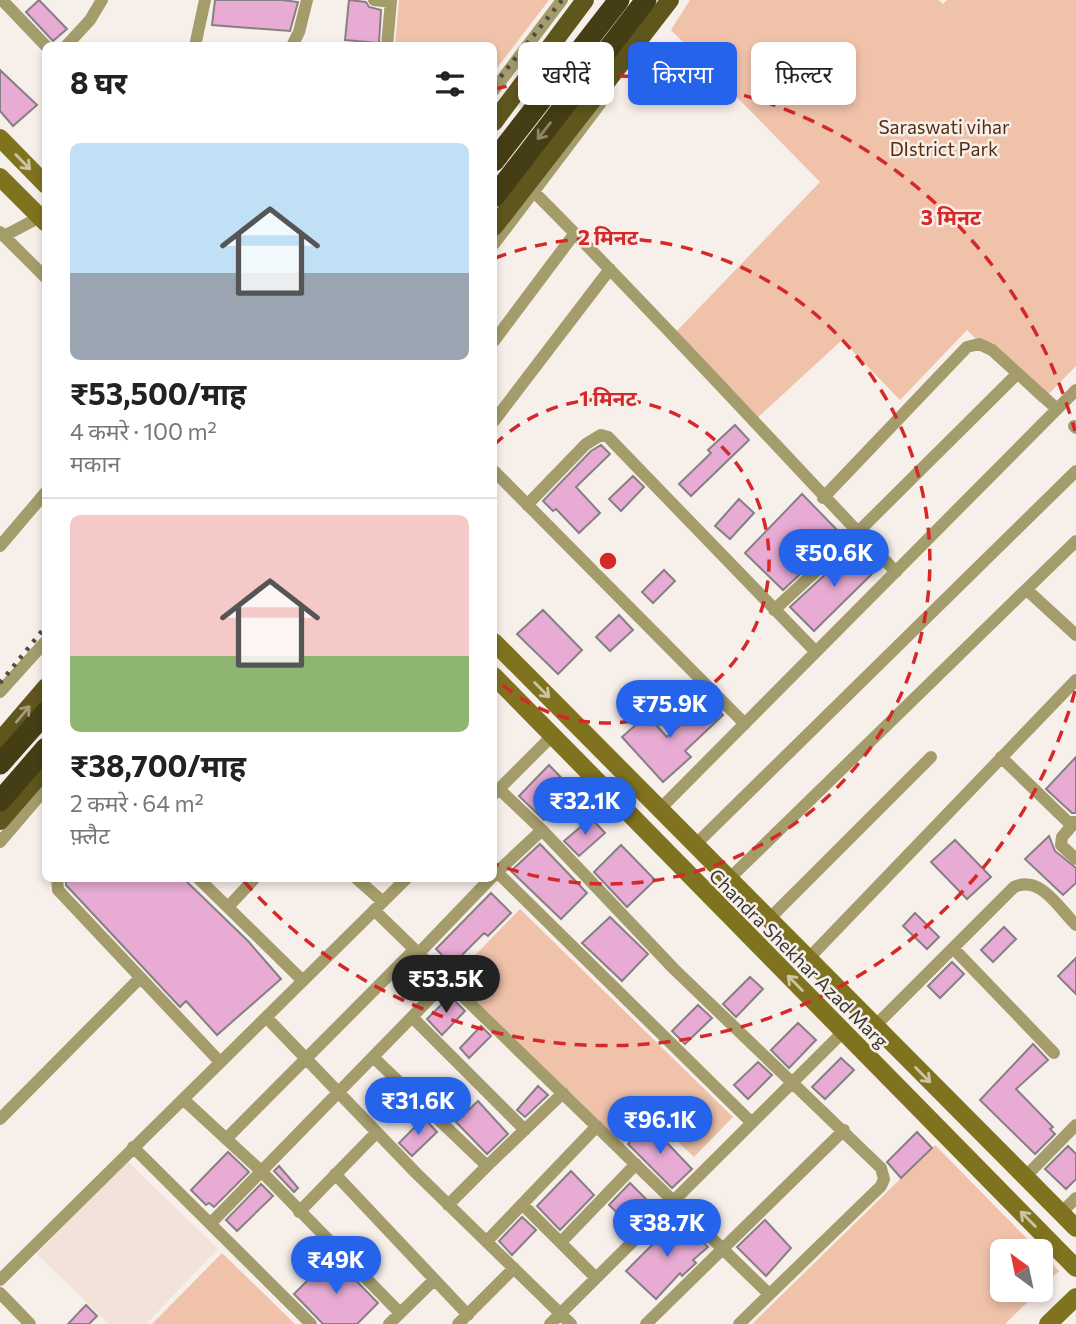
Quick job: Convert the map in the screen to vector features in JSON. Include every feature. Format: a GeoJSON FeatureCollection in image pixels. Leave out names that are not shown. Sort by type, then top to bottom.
{"type":"FeatureCollection","features":[{"type":"Feature","properties":{"kind":"highway"},"geometry":{"type":"LineString","coordinates":[[497,157],[619,0]]}},
{"type":"Feature","properties":{"kind":"highway"},"geometry":{"type":"LineString","coordinates":[[497,193],[646,0]]}},
{"type":"Feature","properties":{"kind":"highway"},"geometry":{"type":"LineString","coordinates":[[0,764],[42,717]]}},
{"type":"Feature","properties":{"kind":"highway"},"geometry":{"type":"LineString","coordinates":[[0,801],[42,753]]}},
{"type":"Feature","properties":{"kind":"main road"},"geometry":{"type":"LineString","coordinates":[[497,118],[585,0]]}},
{"type":"Feature","properties":{"kind":"main road"},"geometry":{"type":"LineString","coordinates":[[497,223],[670,0]]}},
{"type":"Feature","properties":{"kind":"main road"},"geometry":{"type":"LineString","coordinates":[[0,741],[42,692]]}},
{"type":"Feature","properties":{"kind":"main road"},"geometry":{"type":"LineString","coordinates":[[0,821],[42,773]]}},
{"type":"Feature","properties":{"kind":"street"},"geometry":{"type":"LineString","coordinates":[[2,0],[42,42]]}},
{"type":"Feature","properties":{"kind":"street"},"geometry":{"type":"LineString","coordinates":[[70,42],[90,20],[102,0]]}},
{"type":"Feature","properties":{"kind":"street"},"geometry":{"type":"LineString","coordinates":[[196,42],[205,0]]}},
{"type":"Feature","properties":{"kind":"street"},"geometry":{"type":"LineString","coordinates":[[294,42],[307,0]]}},
{"type":"Feature","properties":{"kind":"street"},"geometry":{"type":"LineString","coordinates":[[374,0],[391,1],[387,42]]}},
{"type":"Feature","properties":{"kind":"street"},"geometry":{"type":"LineString","coordinates":[[497,86],[562,0]]}},
{"type":"Feature","properties":{"kind":"street"},"geometry":{"type":"LineString","coordinates":[[497,240],[678,0]]}},
{"type":"Feature","properties":{"kind":"street"},"geometry":{"type":"LineString","coordinates":[[0,138],[42,181]]}},
{"type":"Feature","properties":{"kind":"street"},"geometry":{"type":"LineString","coordinates":[[0,177],[42,219]]}},
{"type":"Feature","properties":{"kind":"street"},"geometry":{"type":"LineString","coordinates":[[534,192],[895,572]]}},
{"type":"Feature","properties":{"kind":"street"},"geometry":{"type":"LineString","coordinates":[[42,220],[2,234],[42,274]]}},
{"type":"Feature","properties":{"kind":"street"},"geometry":{"type":"LineString","coordinates":[[497,337],[575,233]]}},
{"type":"Feature","properties":{"kind":"street"},"geometry":{"type":"LineString","coordinates":[[497,417],[610,269]]}},
{"type":"Feature","properties":{"kind":"street"},"geometry":{"type":"LineString","coordinates":[[823,498],[967,347],[979,344],[992,351],[1057,410]]}},
{"type":"Feature","properties":{"kind":"street"},"geometry":{"type":"LineString","coordinates":[[774,610],[858,532],[1017,374]]}},
{"type":"Feature","properties":{"kind":"street"},"geometry":{"type":"LineString","coordinates":[[660,809],[1076,390]]}},
{"type":"Feature","properties":{"kind":"street"},"geometry":{"type":"LineString","coordinates":[[527,505],[586,444],[601,435],[608,438],[816,652]]}},
{"type":"Feature","properties":{"kind":"street"},"geometry":{"type":"LineString","coordinates":[[695,845],[1076,471]]}},
{"type":"Feature","properties":{"kind":"street"},"geometry":{"type":"LineString","coordinates":[[497,474],[745,724]]}},
{"type":"Feature","properties":{"kind":"street"},"geometry":{"type":"LineString","coordinates":[[0,546],[42,497]]}},
{"type":"Feature","properties":{"kind":"street"},"geometry":{"type":"LineString","coordinates":[[729,879],[1076,541]]}},
{"type":"Feature","properties":{"kind":"street"},"geometry":{"type":"LineString","coordinates":[[1027,590],[1076,635]]}},
{"type":"Feature","properties":{"kind":"street"},"geometry":{"type":"LineString","coordinates":[[0,692],[42,645]]}},
{"type":"Feature","properties":{"kind":"street","name":"Chandra Shekhar Azad Marg"},"geometry":{"type":"LineString","coordinates":[[497,645],[1076,1228]]}},
{"type":"Feature","properties":{"kind":"street","name":"Chandra Shekhar Azad Marg"},"geometry":{"type":"LineString","coordinates":[[497,679],[1076,1268]]}},
{"type":"Feature","properties":{"kind":"street"},"geometry":{"type":"LineString","coordinates":[[808,959],[1076,680]]}},
{"type":"Feature","properties":{"kind":"street"},"geometry":{"type":"LineString","coordinates":[[497,790],[552,736]]}},
{"type":"Feature","properties":{"kind":"street"},"geometry":{"type":"LineString","coordinates":[[769,919],[931,757]]}},
{"type":"Feature","properties":{"kind":"street"},"geometry":{"type":"LineString","coordinates":[[1001,757],[1068,822],[1076,822]]}},
{"type":"Feature","properties":{"kind":"street"},"geometry":{"type":"LineString","coordinates":[[497,792],[542,830],[674,969],[881,1168],[884,1179],[739,1324]]}},
{"type":"Feature","properties":{"kind":"street"},"geometry":{"type":"LineString","coordinates":[[0,842],[42,793]]}},
{"type":"Feature","properties":{"kind":"street"},"geometry":{"type":"LineString","coordinates":[[1076,822],[1062,837],[1061,845],[1076,859]]}},
{"type":"Feature","properties":{"kind":"street"},"geometry":{"type":"LineString","coordinates":[[497,873],[542,830]]}},
{"type":"Feature","properties":{"kind":"street"},"geometry":{"type":"LineString","coordinates":[[497,879],[752,1123]]}},
{"type":"Feature","properties":{"kind":"street"},"geometry":{"type":"LineString","coordinates":[[57,882],[58,890],[220,1062]]}},
{"type":"Feature","properties":{"kind":"street"},"geometry":{"type":"LineString","coordinates":[[202,882],[303,981]]}},
{"type":"Feature","properties":{"kind":"street"},"geometry":{"type":"LineString","coordinates":[[228,907],[251,882]]}},
{"type":"Feature","properties":{"kind":"street"},"geometry":{"type":"LineString","coordinates":[[359,882],[416,952],[675,1200],[769,1294]]}},
{"type":"Feature","properties":{"kind":"street"},"geometry":{"type":"LineString","coordinates":[[0,1280],[403,882]]}},
{"type":"Feature","properties":{"kind":"street"},"geometry":{"type":"LineString","coordinates":[[226,1139],[488,882]]}},
{"type":"Feature","properties":{"kind":"street"},"geometry":{"type":"LineString","coordinates":[[550,1324],[793,1082],[849,1038],[953,948],[1014,887],[1025,882],[1035,884],[1076,926]]}},
{"type":"Feature","properties":{"kind":"street"},"geometry":{"type":"LineString","coordinates":[[953,948],[1054,1054]]}},
{"type":"Feature","properties":{"kind":"street"},"geometry":{"type":"LineString","coordinates":[[0,1119],[141,978]]}},
{"type":"Feature","properties":{"kind":"street"},"geometry":{"type":"LineString","coordinates":[[211,1223],[446,982]]}},
{"type":"Feature","properties":{"kind":"street"},"geometry":{"type":"LineString","coordinates":[[266,1017],[448,1205],[571,1324]]}},
{"type":"Feature","properties":{"kind":"street"},"geometry":{"type":"LineString","coordinates":[[412,1017],[525,1129]]}},
{"type":"Feature","properties":{"kind":"street"},"geometry":{"type":"LineString","coordinates":[[373,1057],[487,1166]]}},
{"type":"Feature","properties":{"kind":"street"},"geometry":{"type":"LineString","coordinates":[[448,1205],[563,1093]]}},
{"type":"Feature","properties":{"kind":"street"},"geometry":{"type":"LineString","coordinates":[[183,1099],[261,1171],[400,1313]]}},
{"type":"Feature","properties":{"kind":"street"},"geometry":{"type":"LineString","coordinates":[[1025,1177],[1076,1125]]}},
{"type":"Feature","properties":{"kind":"street"},"geometry":{"type":"LineString","coordinates":[[487,1241],[597,1126]]}},
{"type":"Feature","properties":{"kind":"street"},"geometry":{"type":"LineString","coordinates":[[646,1324],[844,1130]]}},
{"type":"Feature","properties":{"kind":"street"},"geometry":{"type":"LineString","coordinates":[[299,1212],[377,1132]]}},
{"type":"Feature","properties":{"kind":"street"},"geometry":{"type":"LineString","coordinates":[[133,1147],[312,1324]]}},
{"type":"Feature","properties":{"kind":"street"},"geometry":{"type":"LineString","coordinates":[[561,1242],[636,1164]]}},
{"type":"Feature","properties":{"kind":"street"},"geometry":{"type":"LineString","coordinates":[[335,1174],[434,1280],[463,1320],[514,1268]]}},
{"type":"Feature","properties":{"kind":"street"},"geometry":{"type":"LineString","coordinates":[[1061,1213],[1076,1198]]}},
{"type":"Feature","properties":{"kind":"street"},"geometry":{"type":"LineString","coordinates":[[522,1205],[596,1278]]}},
{"type":"Feature","properties":{"kind":"street"},"geometry":{"type":"LineString","coordinates":[[389,1324],[434,1280]]}},
{"type":"Feature","properties":{"kind":"street"},"geometry":{"type":"LineString","coordinates":[[0,1293],[30,1324]]}},
{"type":"Feature","properties":{"kind":"street"},"geometry":{"type":"LineString","coordinates":[[1048,1324],[1076,1297]]}},
{"type":"Feature","properties":{"kind":"shaded area"},"geometry":{"type":"Polygon","coordinates":[[[127,1161],[218,1249],[146,1324],[109,1324],[37,1254],[127,1161]]]}},
{"type":"Feature","properties":{"kind":"green space"},"geometry":{"type":"Polygon","coordinates":[[[399,0],[549,0],[497,68],[497,42],[395,42],[399,0]]]}},
{"type":"Feature","properties":{"kind":"green space","name":"Saraswati vihar DIstrict Park"},"geometry":{"type":"Polygon","coordinates":[[[690,0],[939,0],[943,4],[947,0],[1076,0],[1076,366],[1040,403],[967,330],[900,400],[842,340],[756,419],[672,336],[820,182],[737,97],[737,42],[683,42],[671,30],[690,0]]]}},
{"type":"Feature","properties":{"kind":"green space"},"geometry":{"type":"Polygon","coordinates":[[[520,909],[733,1117],[694,1157],[651,1116],[623,1144],[453,978],[520,909]]]}},
{"type":"Feature","properties":{"kind":"green space"},"geometry":{"type":"Polygon","coordinates":[[[935,1145],[1027,1239],[990,1239],[990,1302],[1028,1302],[1005,1324],[752,1324],[935,1145]]]}},
{"type":"Feature","properties":{"kind":"green space"},"geometry":{"type":"Polygon","coordinates":[[[222,1253],[295,1324],[152,1324],[222,1253]]]}},
{"type":"Feature","properties":{"kind":"building"},"geometry":{"type":"Polygon","coordinates":[[[39,0],[67,29],[53,41],[26,12],[39,0]]]}},
{"type":"Feature","properties":{"kind":"building"},"geometry":{"type":"Polygon","coordinates":[[[215,0],[298,2],[290,31],[212,25],[215,0]]]}},
{"type":"Feature","properties":{"kind":"building"},"geometry":{"type":"Polygon","coordinates":[[[349,0],[366,2],[369,7],[381,10],[379,42],[345,40],[349,0]]]}},
{"type":"Feature","properties":{"kind":"building"},"geometry":{"type":"Polygon","coordinates":[[[0,70],[37,105],[13,126],[0,111],[0,70]]]}},
{"type":"Feature","properties":{"kind":"building"},"geometry":{"type":"Polygon","coordinates":[[[735,425],[749,440],[691,496],[679,484],[711,453],[708,450],[735,425]]]}},
{"type":"Feature","properties":{"kind":"building"},"geometry":{"type":"Polygon","coordinates":[[[601,445],[610,454],[576,487],[600,513],[579,533],[556,509],[553,511],[543,501],[591,451],[601,445]]]}},
{"type":"Feature","properties":{"kind":"building"},"geometry":{"type":"Polygon","coordinates":[[[633,476],[644,487],[621,511],[609,499],[633,476]]]}},
{"type":"Feature","properties":{"kind":"building"},"geometry":{"type":"Polygon","coordinates":[[[802,494],[842,535],[783,590],[745,553],[802,494]]]}},
{"type":"Feature","properties":{"kind":"building"},"geometry":{"type":"Polygon","coordinates":[[[739,499],[754,513],[730,539],[715,526],[739,499]]]}},
{"type":"Feature","properties":{"kind":"building"},"geometry":{"type":"Polygon","coordinates":[[[855,547],[877,569],[814,631],[790,607],[855,547]]]}},
{"type":"Feature","properties":{"kind":"building"},"geometry":{"type":"Polygon","coordinates":[[[664,570],[675,581],[653,603],[642,592],[664,570]]]}},
{"type":"Feature","properties":{"kind":"building"},"geometry":{"type":"Polygon","coordinates":[[[543,610],[582,650],[558,674],[517,634],[543,610]]]}},
{"type":"Feature","properties":{"kind":"building"},"geometry":{"type":"Polygon","coordinates":[[[619,615],[633,630],[610,651],[596,637],[619,615]]]}},
{"type":"Feature","properties":{"kind":"building"},"geometry":{"type":"Polygon","coordinates":[[[708,699],[723,715],[685,751],[691,757],[663,782],[622,737],[647,715],[667,737],[708,699]]]}},
{"type":"Feature","properties":{"kind":"building"},"geometry":{"type":"Polygon","coordinates":[[[1076,757],[1076,813],[1072,813],[1046,789],[1076,757]]]}},
{"type":"Feature","properties":{"kind":"building"},"geometry":{"type":"Polygon","coordinates":[[[549,765],[574,791],[544,820],[519,796],[549,765]]]}},
{"type":"Feature","properties":{"kind":"building"},"geometry":{"type":"Polygon","coordinates":[[[591,818],[605,833],[579,856],[564,841],[591,818]]]}},
{"type":"Feature","properties":{"kind":"building"},"geometry":{"type":"Polygon","coordinates":[[[1049,836],[1055,851],[1076,868],[1076,883],[1063,895],[1025,859],[1049,836]]]}},
{"type":"Feature","properties":{"kind":"building"},"geometry":{"type":"Polygon","coordinates":[[[955,840],[991,877],[967,899],[931,862],[955,840]]]}},
{"type":"Feature","properties":{"kind":"building"},"geometry":{"type":"Polygon","coordinates":[[[540,844],[587,893],[561,919],[511,871],[540,844]]]}},
{"type":"Feature","properties":{"kind":"building"},"geometry":{"type":"Polygon","coordinates":[[[621,845],[655,880],[627,907],[594,872],[621,845]]]}},
{"type":"Feature","properties":{"kind":"building"},"geometry":{"type":"Polygon","coordinates":[[[66,882],[187,882],[248,941],[281,979],[217,1035],[186,1001],[180,1007],[66,882]]]}},
{"type":"Feature","properties":{"kind":"building"},"geometry":{"type":"Polygon","coordinates":[[[491,893],[511,913],[488,936],[484,933],[452,965],[436,949],[491,893]]]}},
{"type":"Feature","properties":{"kind":"building"},"geometry":{"type":"Polygon","coordinates":[[[915,913],[939,937],[927,949],[903,926],[915,913]]]}},
{"type":"Feature","properties":{"kind":"building"},"geometry":{"type":"Polygon","coordinates":[[[610,917],[648,954],[622,981],[582,943],[610,917]]]}},
{"type":"Feature","properties":{"kind":"building"},"geometry":{"type":"Polygon","coordinates":[[[1004,927],[1016,939],[993,962],[981,950],[1004,927]]]}},
{"type":"Feature","properties":{"kind":"building"},"geometry":{"type":"Polygon","coordinates":[[[1076,958],[1076,994],[1058,976],[1076,958]]]}},
{"type":"Feature","properties":{"kind":"building"},"geometry":{"type":"Polygon","coordinates":[[[952,962],[964,974],[940,998],[928,986],[952,962]]]}},
{"type":"Feature","properties":{"kind":"building"},"geometry":{"type":"Polygon","coordinates":[[[750,977],[763,989],[736,1017],[723,1004],[750,977]]]}},
{"type":"Feature","properties":{"kind":"building"},"geometry":{"type":"Polygon","coordinates":[[[450,996],[465,1011],[442,1035],[427,1019],[450,996]]]}},
{"type":"Feature","properties":{"kind":"building"},"geometry":{"type":"Polygon","coordinates":[[[698,1005],[712,1018],[685,1044],[672,1031],[698,1005]]]}},
{"type":"Feature","properties":{"kind":"building"},"geometry":{"type":"Polygon","coordinates":[[[798,1023],[816,1040],[789,1068],[771,1050],[798,1023]]]}},
{"type":"Feature","properties":{"kind":"building"},"geometry":{"type":"Polygon","coordinates":[[[481,1026],[491,1036],[469,1058],[460,1048],[481,1026]]]}},
{"type":"Feature","properties":{"kind":"building"},"geometry":{"type":"Polygon","coordinates":[[[1033,1044],[1048,1060],[1016,1089],[1053,1127],[1050,1129],[1055,1134],[1035,1154],[980,1100],[1033,1044]]]}},
{"type":"Feature","properties":{"kind":"building"},"geometry":{"type":"Polygon","coordinates":[[[841,1058],[854,1070],[825,1099],[812,1087],[841,1058]]]}},
{"type":"Feature","properties":{"kind":"building"},"geometry":{"type":"Polygon","coordinates":[[[758,1062],[772,1075],[748,1099],[734,1085],[758,1062]]]}},
{"type":"Feature","properties":{"kind":"building"},"geometry":{"type":"Polygon","coordinates":[[[538,1086],[548,1095],[525,1117],[517,1110],[538,1086]]]}},
{"type":"Feature","properties":{"kind":"building"},"geometry":{"type":"Polygon","coordinates":[[[478,1101],[508,1134],[487,1154],[456,1122],[478,1101]]]}},
{"type":"Feature","properties":{"kind":"building"},"geometry":{"type":"Polygon","coordinates":[[[424,1118],[437,1132],[412,1156],[399,1143],[424,1118]]]}},
{"type":"Feature","properties":{"kind":"building"},"geometry":{"type":"Polygon","coordinates":[[[649,1124],[692,1169],[672,1188],[628,1144],[649,1124]]]}},
{"type":"Feature","properties":{"kind":"building"},"geometry":{"type":"Polygon","coordinates":[[[917,1132],[932,1148],[901,1178],[887,1162],[917,1132]]]}},
{"type":"Feature","properties":{"kind":"building"},"geometry":{"type":"Polygon","coordinates":[[[1068,1146],[1076,1154],[1076,1179],[1066,1189],[1045,1169],[1068,1146]]]}},
{"type":"Feature","properties":{"kind":"building"},"geometry":{"type":"Polygon","coordinates":[[[228,1152],[249,1172],[214,1207],[209,1203],[206,1205],[191,1190],[228,1152]]]}},
{"type":"Feature","properties":{"kind":"building"},"geometry":{"type":"Polygon","coordinates":[[[279,1166],[298,1188],[294,1192],[274,1171],[279,1166]]]}},
{"type":"Feature","properties":{"kind":"building"},"geometry":{"type":"Polygon","coordinates":[[[571,1171],[594,1195],[560,1230],[537,1206],[571,1171]]]}},
{"type":"Feature","properties":{"kind":"building"},"geometry":{"type":"Polygon","coordinates":[[[630,1183],[647,1200],[628,1223],[609,1205],[630,1183]]]}},
{"type":"Feature","properties":{"kind":"building"},"geometry":{"type":"Polygon","coordinates":[[[261,1184],[273,1196],[237,1231],[226,1220],[261,1184]]]}},
{"type":"Feature","properties":{"kind":"building"},"geometry":{"type":"Polygon","coordinates":[[[522,1217],[536,1230],[512,1255],[499,1241],[522,1217]]]}},
{"type":"Feature","properties":{"kind":"building"},"geometry":{"type":"Polygon","coordinates":[[[679,1218],[708,1247],[693,1260],[696,1263],[682,1276],[680,1273],[656,1299],[626,1271],[679,1218]]]}},
{"type":"Feature","properties":{"kind":"building"},"geometry":{"type":"Polygon","coordinates":[[[765,1220],[791,1248],[766,1276],[737,1247],[765,1220]]]}},
{"type":"Feature","properties":{"kind":"building"},"geometry":{"type":"Polygon","coordinates":[[[332,1256],[378,1303],[357,1324],[323,1324],[294,1294],[332,1256]]]}},
{"type":"Feature","properties":{"kind":"building"},"geometry":{"type":"Polygon","coordinates":[[[86,1305],[97,1316],[89,1324],[68,1324],[86,1305]]]}},
{"type":"Feature","properties":{"kind":"railway"},"geometry":{"type":"LineString","coordinates":[[497,81],[562,0]]}},
{"type":"Feature","properties":{"kind":"railway"},"geometry":{"type":"LineString","coordinates":[[0,683],[42,631]]}}]}
